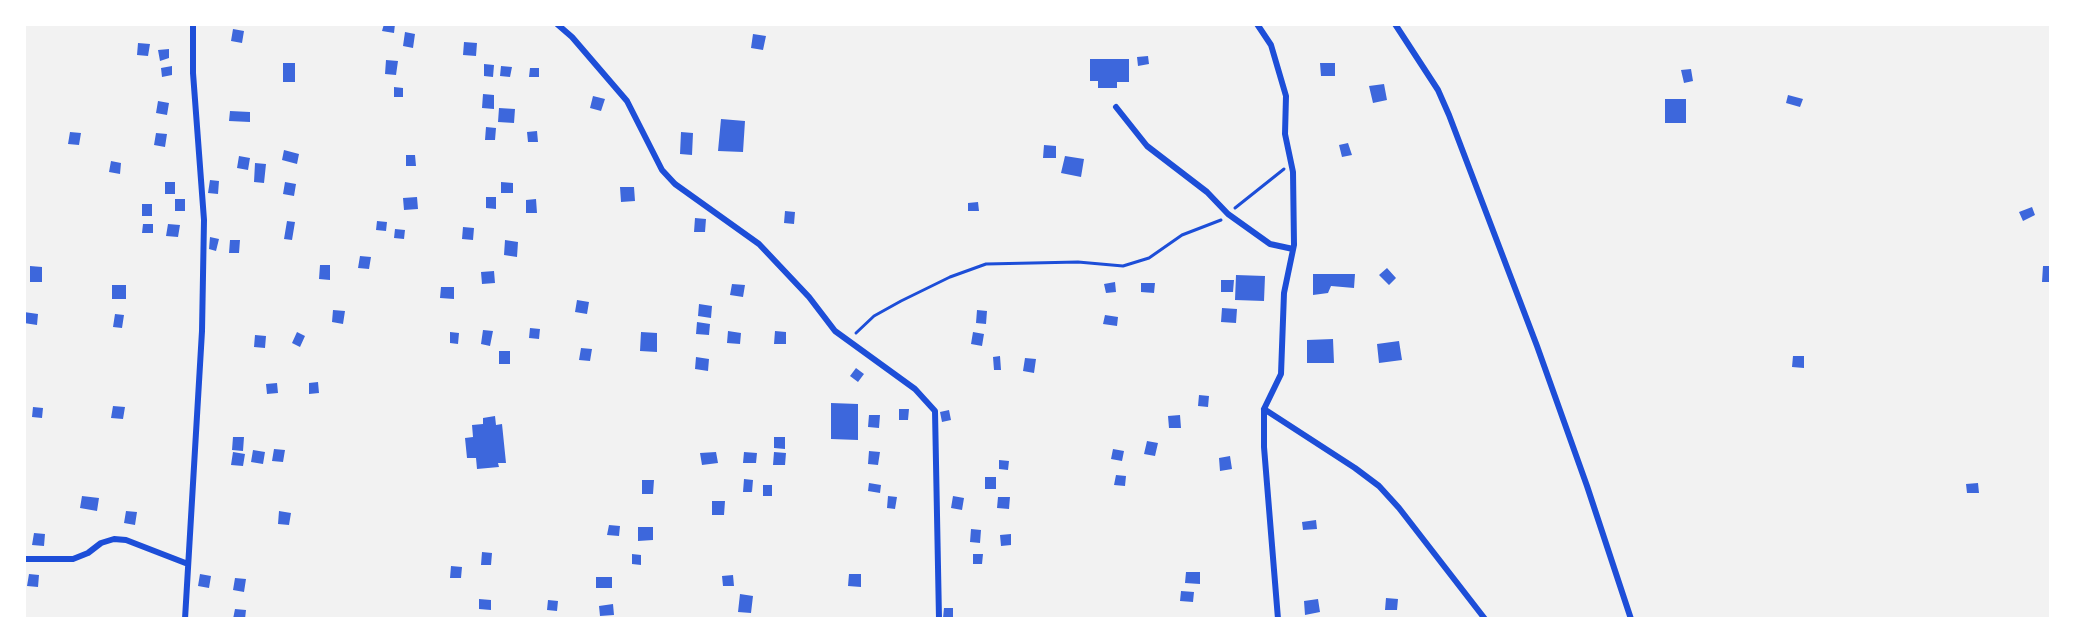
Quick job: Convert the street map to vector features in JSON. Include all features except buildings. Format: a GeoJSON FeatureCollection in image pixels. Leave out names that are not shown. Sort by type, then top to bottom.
{"type":"FeatureCollection","features":[{"type":"Feature","properties":{"kind":"street"},"geometry":{"type":"LineString","coordinates":[[185,619],[202,331],[204,219],[193,73],[194,24]]}},
{"type":"Feature","properties":{"kind":"street"},"geometry":{"type":"LineString","coordinates":[[556,24],[572,36],[627,101],[662,170],[675,184],[759,244],[809,297],[835,331],[915,389],[934,411],[939,619]]}},
{"type":"Feature","properties":{"kind":"street"},"geometry":{"type":"LineString","coordinates":[[1257,24],[1271,45],[1286,96],[1285,134],[1293,172],[1293,249],[1284,293],[1281,374],[1264,409],[1264,447],[1278,619]]}},
{"type":"Feature","properties":{"kind":"street"},"geometry":{"type":"LineString","coordinates":[[1395,24],[1438,90],[1449,115],[1587,486],[1631,619]]}},
{"type":"Feature","properties":{"kind":"street"},"geometry":{"type":"LineString","coordinates":[[1116,106],[1147,146],[1207,192],[1228,214],[1270,244],[1293,249]]}},
{"type":"Feature","properties":{"kind":"street"},"geometry":{"type":"LineString","coordinates":[[1264,409],[1379,486],[1399,508],[1485,619]]}},
{"type":"Feature","properties":{"kind":"street"},"geometry":{"type":"LineString","coordinates":[[24,559],[73,559],[88,553],[101,543],[114,539],[126,540],[188,564]]}},
{"type":"Feature","properties":{"kind":"path"},"geometry":{"type":"LineString","coordinates":[[848,341],[874,316],[950,277],[986,264],[1078,262],[1123,266],[1149,258],[1182,235],[1221,220],[1290,164]]}}]}
